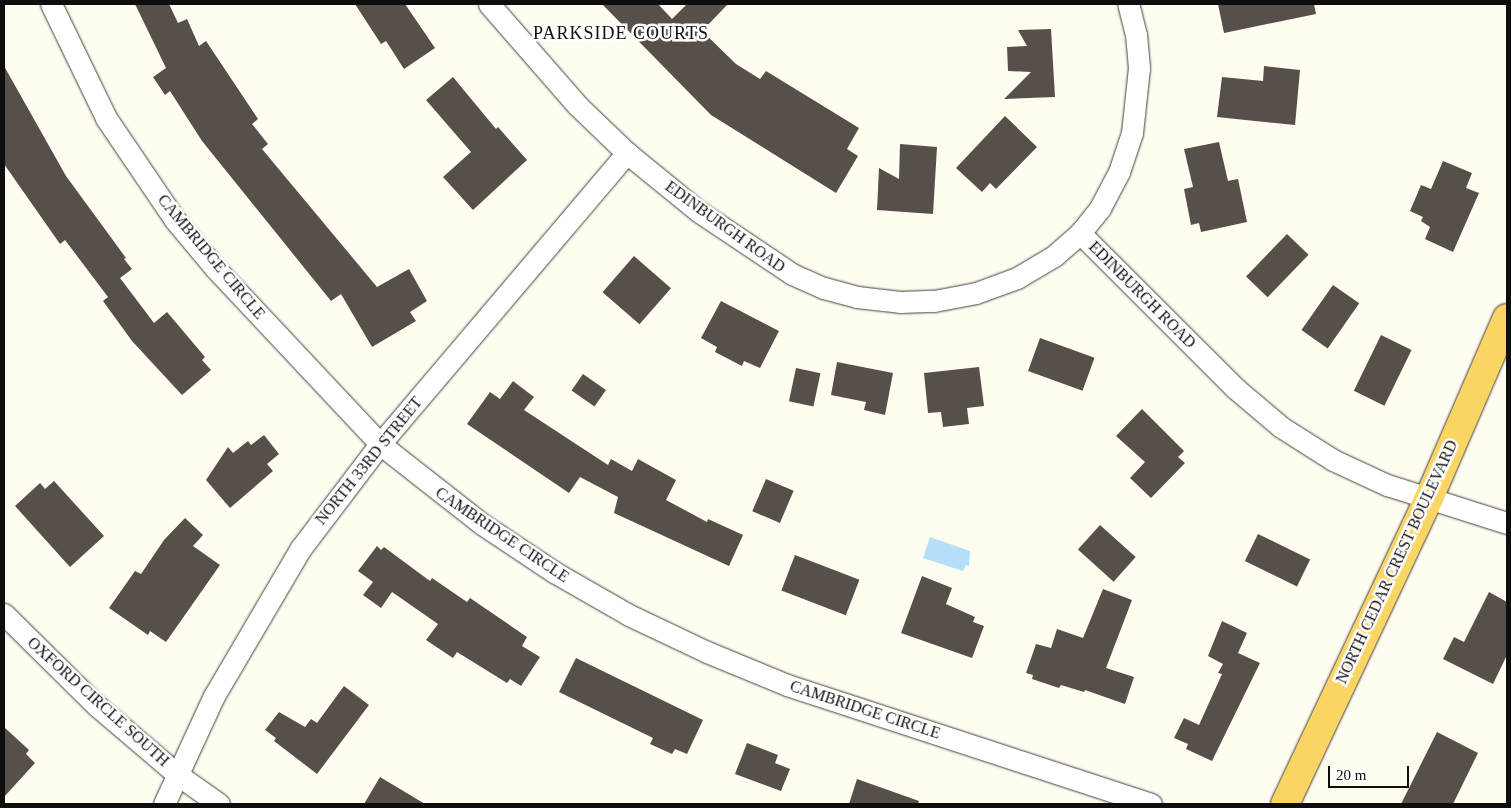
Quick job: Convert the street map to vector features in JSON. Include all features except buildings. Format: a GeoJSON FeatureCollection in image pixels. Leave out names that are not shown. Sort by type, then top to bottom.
{"type":"FeatureCollection","features":[{"type":"Feature","properties":{"kind":"main road","name":"NORTH CEDAR CREST BOULEVARD"},"geometry":{"type":"LineString","coordinates":[[1284,804],[1429,498],[1507,318]]}},
{"type":"Feature","properties":{"kind":"street","name":"CAMBRIDGE CIRCLE"},"geometry":{"type":"LineString","coordinates":[[51,4],[106,118],[175,220],[215,268],[380,444],[482,524],[554,572],[629,615],[707,652],[787,685],[1151,804]]}},
{"type":"Feature","properties":{"kind":"street","name":"EDINBURGH ROAD"},"geometry":{"type":"LineString","coordinates":[[489,4],[532,56],[627,153],[698,211],[778,265],[824,288],[857,297],[900,302],[934,301],[976,293],[1017,278],[1054,256],[1080,233],[1235,388],[1281,427],[1332,460],[1388,485],[1507,523]]}},
{"type":"Feature","properties":{"kind":"street"},"geometry":{"type":"LineString","coordinates":[[1080,233],[1100,208],[1119,172],[1132,133],[1138,101],[1139,68],[1128,4]]}},
{"type":"Feature","properties":{"kind":"street","name":"NORTH 33RD STREET"},"geometry":{"type":"LineString","coordinates":[[164,804],[214,696],[255,621],[301,548],[380,444],[627,153]]}},
{"type":"Feature","properties":{"kind":"street","name":"OXFORD CIRCLE SOUTH"},"geometry":{"type":"LineString","coordinates":[[4,614],[96,705],[178,775],[219,804]]}},
{"type":"Feature","properties":{"kind":"water"},"geometry":{"type":"Polygon","coordinates":[[[930,537],[970,551],[969,566],[966,565],[963,571],[923,558],[930,537]]]}},
{"type":"Feature","properties":{"kind":"district","name":"PARKSIDE COURTS"},"geometry":{"type":"Point","coordinates":[621,33]}}]}
